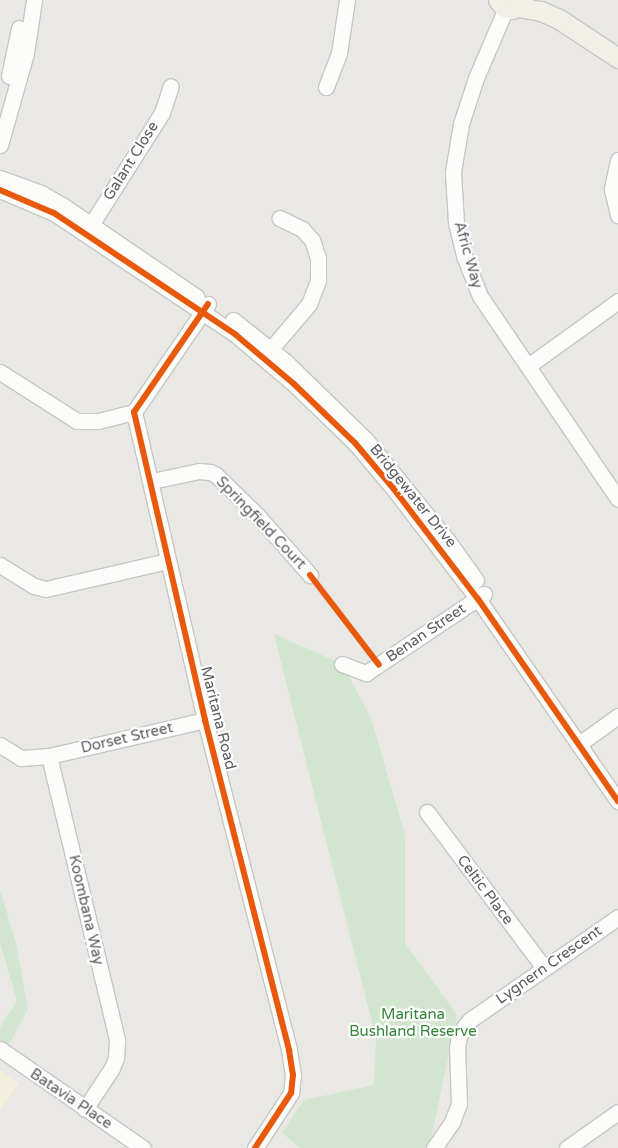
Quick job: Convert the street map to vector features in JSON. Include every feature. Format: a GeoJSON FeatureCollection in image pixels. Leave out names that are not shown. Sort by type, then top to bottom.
{"type":"FeatureCollection","features":[{"type":"Feature","properties":{"kind":"main road"},"geometry":{"type":"LineString","coordinates":[[544,0],[571,14],[618,46]]}},
{"type":"Feature","properties":{"kind":"main road"},"geometry":{"type":"LineString","coordinates":[[507,2],[541,11],[559,19],[618,58]]}},
{"type":"Feature","properties":{"kind":"street"},"geometry":{"type":"LineString","coordinates":[[0,111],[14,58],[24,0]]}},
{"type":"Feature","properties":{"kind":"street"},"geometry":{"type":"LineString","coordinates":[[0,145],[26,53],[34,0]]}},
{"type":"Feature","properties":{"kind":"street"},"geometry":{"type":"LineString","coordinates":[[326,87],[339,53],[347,0]]}},
{"type":"Feature","properties":{"kind":"street","name":"Afric Way"},"geometry":{"type":"LineString","coordinates":[[507,2],[476,78],[463,116],[453,172],[456,223],[472,278],[480,296],[618,499]]}},
{"type":"Feature","properties":{"kind":"street","name":"Galant Close"},"geometry":{"type":"LineString","coordinates":[[89,229],[162,113],[171,86]]}},
{"type":"Feature","properties":{"kind":"street"},"geometry":{"type":"LineString","coordinates":[[618,160],[612,189],[618,215]]}},
{"type":"Feature","properties":{"kind":"street","name":"Bridgewater Drive"},"geometry":{"type":"LineString","coordinates":[[0,178],[41,193],[89,229],[205,308],[236,335],[267,353],[355,443],[482,596],[583,742],[618,801]]}},
{"type":"Feature","properties":{"kind":"street","name":"Bridgewater Drive"},"geometry":{"type":"LineString","coordinates":[[0,190],[89,229]]}},
{"type":"Feature","properties":{"kind":"street"},"geometry":{"type":"LineString","coordinates":[[267,353],[309,304],[318,280],[318,258],[312,240],[302,229],[279,218]]}},
{"type":"Feature","properties":{"kind":"street"},"geometry":{"type":"LineString","coordinates":[[528,366],[618,301]]}},
{"type":"Feature","properties":{"kind":"street"},"geometry":{"type":"LineString","coordinates":[[0,372],[77,421],[98,421],[134,412],[205,308]]}},
{"type":"Feature","properties":{"kind":"street","name":"Maritana Road"},"geometry":{"type":"LineString","coordinates":[[134,412],[152,482],[167,560],[205,720],[289,1050],[293,1075],[291,1093],[287,1102],[255,1148]]}},
{"type":"Feature","properties":{"kind":"street","name":"Springfield Court"},"geometry":{"type":"LineString","coordinates":[[152,482],[199,471],[210,472],[216,475],[258,516],[310,575]]}},
{"type":"Feature","properties":{"kind":"street"},"geometry":{"type":"LineString","coordinates":[[0,565],[40,589],[50,589],[167,560]]}},
{"type":"Feature","properties":{"kind":"street","name":"Benan Street"},"geometry":{"type":"LineString","coordinates":[[342,664],[366,674],[482,596]]}},
{"type":"Feature","properties":{"kind":"street"},"geometry":{"type":"LineString","coordinates":[[583,742],[618,716]]}},
{"type":"Feature","properties":{"kind":"street","name":"Dorset Street"},"geometry":{"type":"LineString","coordinates":[[49,756],[205,720]]}},
{"type":"Feature","properties":{"kind":"street","name":"Bridgewater Drive"},"geometry":{"type":"LineString","coordinates":[[583,742],[618,783]]}},
{"type":"Feature","properties":{"kind":"street"},"geometry":{"type":"LineString","coordinates":[[0,745],[21,758],[49,756]]}},
{"type":"Feature","properties":{"kind":"street","name":"Koombana Way"},"geometry":{"type":"LineString","coordinates":[[49,756],[117,1040],[116,1058],[112,1068],[85,1109]]}},
{"type":"Feature","properties":{"kind":"street","name":"Celtic Place"},"geometry":{"type":"LineString","coordinates":[[427,812],[544,968]]}},
{"type":"Feature","properties":{"kind":"street","name":"Lygnern Crescent"},"geometry":{"type":"LineString","coordinates":[[434,1148],[452,1122],[459,1104],[457,1048],[459,1037],[464,1027],[470,1020],[618,917]]}},
{"type":"Feature","properties":{"kind":"street","name":"Batavia Place"},"geometry":{"type":"LineString","coordinates":[[0,1049],[143,1148]]}},
{"type":"Feature","properties":{"kind":"street"},"geometry":{"type":"LineString","coordinates":[[567,1148],[618,1112]]}},
{"type":"Feature","properties":{"kind":"shaded area"},"geometry":{"type":"Polygon","coordinates":[[[0,1070],[19,1083],[0,1111],[0,1070]]]}},
{"type":"Feature","properties":{"kind":"green space","name":"Maritana Bushland Reserve"},"geometry":{"type":"Polygon","coordinates":[[[274,634],[342,664],[371,718],[405,835],[405,943],[457,1015],[429,1148],[300,1148],[282,1133],[304,1100],[374,1085],[376,1039],[274,634]]]}},
{"type":"Feature","properties":{"kind":"green space"},"geometry":{"type":"Polygon","coordinates":[[[0,890],[16,943],[28,1009],[5,1052],[0,1049],[0,1027],[17,1001],[0,943],[0,890]]]}},
{"type":"Feature","properties":{"kind":"cycle path"},"geometry":{"type":"LineString","coordinates":[[0,190],[54,213],[236,335],[294,384],[355,443],[393,488],[478,599],[618,801]]}},
{"type":"Feature","properties":{"kind":"cycle path"},"geometry":{"type":"LineString","coordinates":[[208,304],[134,412],[205,720],[289,1050],[293,1075],[291,1093],[255,1148]]}},
{"type":"Feature","properties":{"kind":"cycle path"},"geometry":{"type":"LineString","coordinates":[[310,575],[379,665]]}}]}
